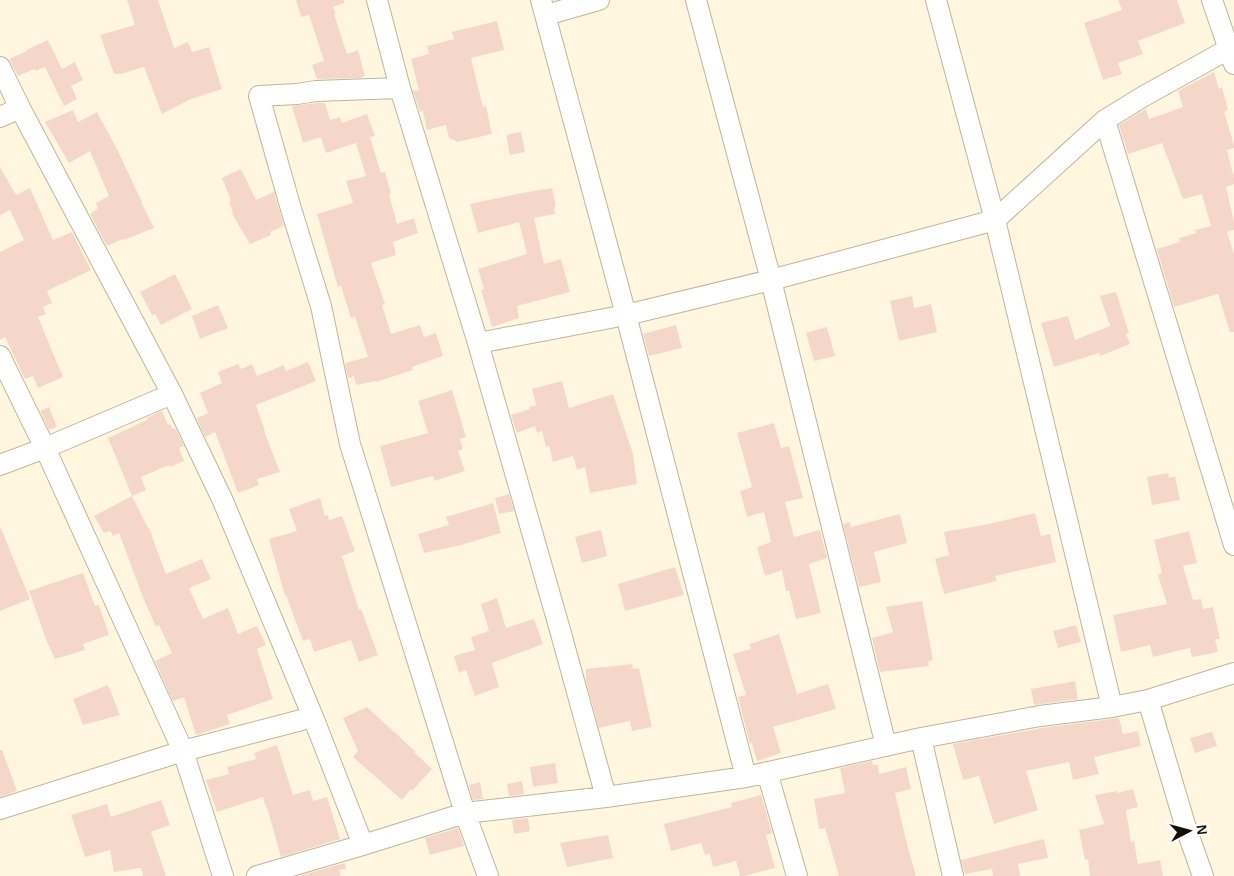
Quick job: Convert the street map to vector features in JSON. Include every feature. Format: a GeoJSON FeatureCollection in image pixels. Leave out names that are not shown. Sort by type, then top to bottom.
{"type":"FeatureCollection","features":[{"type":"Feature","properties":{"kind":"street"},"geometry":{"type":"LineString","coordinates":[[377,0],[400,88],[478,343],[606,797]]}},
{"type":"Feature","properties":{"kind":"street"},"geometry":{"type":"LineString","coordinates":[[599,0],[543,7],[626,315],[746,777]]}},
{"type":"Feature","properties":{"kind":"street"},"geometry":{"type":"LineString","coordinates":[[696,0],[771,280],[886,746]]}},
{"type":"Feature","properties":{"kind":"street"},"geometry":{"type":"LineString","coordinates":[[936,0],[995,220],[1112,707]]}},
{"type":"Feature","properties":{"kind":"street"},"geometry":{"type":"LineString","coordinates":[[478,343],[626,315],[771,280],[995,220],[1105,120],[1144,96],[1232,53],[1212,0]]}},
{"type":"Feature","properties":{"kind":"street"},"geometry":{"type":"LineString","coordinates":[[0,67],[172,394],[222,501],[314,718],[363,845]]}},
{"type":"Feature","properties":{"kind":"street"},"geometry":{"type":"LineString","coordinates":[[400,88],[259,96],[320,306],[350,444],[465,813],[488,876]]}},
{"type":"Feature","properties":{"kind":"street"},"geometry":{"type":"LineString","coordinates":[[0,117],[20,108]]}},
{"type":"Feature","properties":{"kind":"street"},"geometry":{"type":"LineString","coordinates":[[1105,120],[1234,545]]}},
{"type":"Feature","properties":{"kind":"street"},"geometry":{"type":"LineString","coordinates":[[0,356],[45,448],[183,751],[224,876]]}},
{"type":"Feature","properties":{"kind":"street"},"geometry":{"type":"LineString","coordinates":[[0,465],[172,394]]}},
{"type":"Feature","properties":{"kind":"street"},"geometry":{"type":"LineString","coordinates":[[257,876],[465,813],[606,797],[746,777],[921,738],[1040,716],[1112,707],[1148,700],[1234,673]]}},
{"type":"Feature","properties":{"kind":"street"},"geometry":{"type":"LineString","coordinates":[[1148,700],[1186,828],[1203,876]]}},
{"type":"Feature","properties":{"kind":"street"},"geometry":{"type":"LineString","coordinates":[[0,809],[183,751],[314,718]]}},
{"type":"Feature","properties":{"kind":"street"},"geometry":{"type":"LineString","coordinates":[[921,738],[954,876]]}},
{"type":"Feature","properties":{"kind":"street"},"geometry":{"type":"LineString","coordinates":[[767,772],[797,876]]}},
{"type":"Feature","properties":{"kind":"building"},"geometry":{"type":"Polygon","coordinates":[[[127,0],[158,0],[174,48],[188,42],[192,52],[209,47],[222,89],[191,99],[162,114],[144,67],[121,74],[114,74],[100,35],[135,25],[127,0]]]}},
{"type":"Feature","properties":{"kind":"building"},"geometry":{"type":"Polygon","coordinates":[[[296,0],[344,0],[344,3],[333,7],[336,14],[334,14],[347,54],[358,50],[365,76],[360,78],[317,79],[312,65],[324,61],[309,15],[301,17],[296,0]]]}},
{"type":"Feature","properties":{"kind":"building"},"geometry":{"type":"Polygon","coordinates":[[[1118,0],[1177,0],[1185,23],[1138,41],[1143,54],[1118,63],[1122,74],[1103,80],[1084,23],[1122,10],[1118,0]]]}},
{"type":"Feature","properties":{"kind":"building"},"geometry":{"type":"Polygon","coordinates":[[[497,21],[504,50],[471,58],[483,107],[486,106],[492,134],[457,142],[449,138],[446,125],[427,130],[423,111],[420,112],[413,91],[419,90],[411,59],[429,54],[427,46],[454,39],[452,32],[497,21]]]}},
{"type":"Feature","properties":{"kind":"building"},"geometry":{"type":"Polygon","coordinates":[[[48,40],[62,69],[75,62],[83,80],[71,86],[77,99],[64,106],[45,67],[18,76],[9,59],[48,40]]]}},
{"type":"Feature","properties":{"kind":"building"},"geometry":{"type":"Polygon","coordinates":[[[1214,72],[1219,89],[1222,87],[1228,110],[1224,112],[1234,145],[1234,148],[1227,150],[1234,184],[1226,187],[1234,222],[1234,230],[1227,232],[1234,254],[1234,332],[1230,332],[1218,294],[1174,307],[1157,249],[1180,242],[1179,238],[1196,233],[1195,230],[1211,226],[1202,194],[1183,199],[1162,143],[1128,154],[1119,125],[1146,109],[1149,119],[1183,107],[1178,91],[1214,72]]]}},
{"type":"Feature","properties":{"kind":"building"},"geometry":{"type":"Polygon","coordinates":[[[325,103],[330,120],[340,117],[342,123],[367,114],[375,136],[370,137],[381,173],[385,172],[397,224],[414,218],[418,233],[393,242],[396,255],[371,263],[385,304],[382,305],[391,334],[420,325],[424,337],[436,333],[443,356],[412,367],[413,370],[376,382],[356,385],[354,376],[348,378],[345,363],[368,357],[355,317],[351,318],[341,286],[338,287],[317,214],[353,203],[346,181],[366,176],[356,143],[326,153],[321,137],[303,143],[292,106],[325,103]]]}},
{"type":"Feature","properties":{"kind":"building"},"geometry":{"type":"Polygon","coordinates":[[[73,110],[78,122],[97,112],[117,149],[154,228],[107,246],[90,214],[98,208],[96,203],[109,196],[90,151],[69,163],[45,122],[73,110]]]}},
{"type":"Feature","properties":{"kind":"building"},"geometry":{"type":"Polygon","coordinates":[[[521,132],[525,152],[510,155],[506,135],[521,132]]]}},
{"type":"Feature","properties":{"kind":"building"},"geometry":{"type":"Polygon","coordinates":[[[0,167],[16,195],[30,188],[53,240],[72,232],[91,270],[47,291],[52,303],[43,307],[46,314],[38,317],[63,377],[38,388],[33,376],[25,379],[5,337],[0,340],[0,252],[24,240],[10,210],[0,215],[0,167]]]}},
{"type":"Feature","properties":{"kind":"building"},"geometry":{"type":"Polygon","coordinates":[[[241,169],[256,200],[274,192],[284,226],[270,232],[271,235],[250,244],[232,214],[229,202],[231,201],[222,178],[241,169]]]}},
{"type":"Feature","properties":{"kind":"building"},"geometry":{"type":"Polygon","coordinates":[[[552,188],[556,207],[554,207],[555,214],[534,218],[544,264],[561,259],[570,292],[517,306],[519,318],[492,327],[481,290],[484,289],[478,269],[527,254],[519,222],[478,233],[470,204],[552,188]]]}},
{"type":"Feature","properties":{"kind":"building"},"geometry":{"type":"Polygon","coordinates":[[[175,274],[192,309],[161,325],[155,314],[152,315],[140,292],[175,274]]]}},
{"type":"Feature","properties":{"kind":"building"},"geometry":{"type":"Polygon","coordinates":[[[1116,292],[1129,333],[1126,334],[1130,344],[1100,356],[1099,353],[1054,367],[1041,323],[1068,316],[1075,340],[1110,326],[1100,296],[1116,292]]]}},
{"type":"Feature","properties":{"kind":"building"},"geometry":{"type":"Polygon","coordinates":[[[912,296],[914,308],[931,304],[937,332],[899,341],[890,301],[912,296]]]}},
{"type":"Feature","properties":{"kind":"building"},"geometry":{"type":"Polygon","coordinates":[[[218,305],[228,328],[200,339],[192,316],[218,305]]]}},
{"type":"Feature","properties":{"kind":"building"},"geometry":{"type":"Polygon","coordinates":[[[676,325],[682,348],[649,356],[643,334],[676,325]]]}},
{"type":"Feature","properties":{"kind":"building"},"geometry":{"type":"Polygon","coordinates":[[[827,327],[835,356],[814,361],[806,333],[827,327]]]}},
{"type":"Feature","properties":{"kind":"building"},"geometry":{"type":"Polygon","coordinates":[[[308,362],[316,381],[256,405],[280,472],[257,479],[259,485],[238,493],[215,432],[205,437],[197,418],[208,413],[200,393],[222,383],[218,372],[238,364],[241,369],[252,364],[257,376],[284,365],[286,371],[308,362]]]}},
{"type":"Feature","properties":{"kind":"building"},"geometry":{"type":"Polygon","coordinates":[[[562,381],[569,408],[613,394],[633,454],[637,484],[590,493],[585,467],[577,470],[573,456],[553,462],[549,446],[546,447],[542,431],[537,433],[535,426],[517,433],[511,415],[536,405],[532,389],[562,381]]]}},
{"type":"Feature","properties":{"kind":"building"},"geometry":{"type":"Polygon","coordinates":[[[452,390],[466,437],[460,439],[463,449],[458,451],[465,471],[434,481],[433,476],[391,487],[380,446],[428,433],[418,401],[452,390]]]}},
{"type":"Feature","properties":{"kind":"building"},"geometry":{"type":"Polygon","coordinates":[[[49,407],[57,427],[49,430],[40,411],[49,407]]]}},
{"type":"Feature","properties":{"kind":"building"},"geometry":{"type":"Polygon","coordinates":[[[162,411],[168,425],[170,424],[173,429],[175,428],[184,446],[179,448],[184,461],[141,477],[146,490],[132,496],[108,438],[162,411]]]}},
{"type":"Feature","properties":{"kind":"building"},"geometry":{"type":"Polygon","coordinates":[[[774,423],[781,448],[789,446],[803,498],[785,502],[794,537],[820,530],[827,558],[809,564],[821,613],[796,619],[789,591],[786,591],[782,570],[765,576],[757,547],[771,542],[764,512],[747,517],[740,491],[752,487],[737,433],[774,423]]]}},
{"type":"Feature","properties":{"kind":"building"},"geometry":{"type":"Polygon","coordinates":[[[1168,473],[1169,478],[1175,476],[1180,500],[1152,505],[1147,477],[1168,473]]]}},
{"type":"Feature","properties":{"kind":"building"},"geometry":{"type":"Polygon","coordinates":[[[509,494],[514,511],[499,514],[495,498],[509,494]]]}},
{"type":"Feature","properties":{"kind":"building"},"geometry":{"type":"Polygon","coordinates":[[[132,496],[149,528],[166,574],[202,559],[211,579],[189,588],[203,619],[228,608],[238,634],[257,626],[266,645],[257,649],[273,699],[227,715],[230,724],[196,735],[184,697],[173,701],[155,661],[172,653],[159,625],[156,627],[144,600],[119,533],[113,536],[110,531],[104,533],[94,516],[132,496]]]}},
{"type":"Feature","properties":{"kind":"building"},"geometry":{"type":"Polygon","coordinates":[[[320,498],[325,516],[328,515],[329,520],[342,516],[355,551],[342,556],[359,610],[361,609],[378,655],[359,662],[351,640],[314,652],[310,639],[303,641],[285,596],[269,539],[297,531],[289,509],[320,498]]]}},
{"type":"Feature","properties":{"kind":"building"},"geometry":{"type":"Polygon","coordinates":[[[493,503],[501,533],[461,545],[424,553],[418,534],[449,525],[446,517],[493,503]]]}},
{"type":"Feature","properties":{"kind":"building"},"geometry":{"type":"Polygon","coordinates":[[[1035,513],[1041,536],[1050,534],[1056,562],[995,576],[997,581],[944,594],[935,559],[949,555],[944,532],[1035,513]]]}},
{"type":"Feature","properties":{"kind":"building"},"geometry":{"type":"Polygon","coordinates":[[[900,514],[907,543],[874,552],[881,582],[859,587],[843,524],[850,522],[851,527],[900,514]]]}},
{"type":"Feature","properties":{"kind":"building"},"geometry":{"type":"Polygon","coordinates":[[[0,526],[30,599],[0,611],[0,526]]]}},
{"type":"Feature","properties":{"kind":"building"},"geometry":{"type":"Polygon","coordinates":[[[601,530],[607,556],[582,563],[575,537],[601,530]]]}},
{"type":"Feature","properties":{"kind":"building"},"geometry":{"type":"Polygon","coordinates":[[[1189,531],[1197,563],[1183,566],[1193,600],[1201,599],[1203,609],[1213,607],[1220,639],[1215,639],[1218,652],[1192,657],[1190,648],[1153,657],[1150,645],[1121,652],[1113,615],[1167,604],[1158,575],[1162,573],[1154,540],[1189,531]]]}},
{"type":"Feature","properties":{"kind":"building"},"geometry":{"type":"Polygon","coordinates":[[[675,567],[684,595],[625,611],[618,584],[675,567]]]}},
{"type":"Feature","properties":{"kind":"building"},"geometry":{"type":"Polygon","coordinates":[[[83,573],[95,606],[99,605],[109,635],[83,644],[85,650],[55,659],[29,591],[83,573]]]}},
{"type":"Feature","properties":{"kind":"building"},"geometry":{"type":"Polygon","coordinates":[[[497,598],[506,628],[534,619],[543,644],[492,663],[499,687],[475,696],[466,670],[459,673],[454,656],[475,650],[471,637],[489,631],[481,604],[497,598]]]}},
{"type":"Feature","properties":{"kind":"building"},"geometry":{"type":"Polygon","coordinates":[[[922,601],[933,660],[928,662],[929,666],[880,672],[872,638],[893,632],[886,607],[922,601]]]}},
{"type":"Feature","properties":{"kind":"building"},"geometry":{"type":"Polygon","coordinates":[[[1076,625],[1081,642],[1058,648],[1053,631],[1076,625]]]}},
{"type":"Feature","properties":{"kind":"building"},"geometry":{"type":"Polygon","coordinates":[[[779,634],[797,694],[828,684],[836,709],[773,727],[781,753],[757,761],[752,743],[750,744],[738,697],[746,695],[733,654],[751,649],[749,644],[779,634]]]}},
{"type":"Feature","properties":{"kind":"building"},"geometry":{"type":"Polygon","coordinates":[[[632,664],[633,669],[639,668],[652,727],[632,731],[630,721],[599,728],[586,681],[586,669],[632,664]]]}},
{"type":"Feature","properties":{"kind":"building"},"geometry":{"type":"Polygon","coordinates":[[[1075,681],[1078,699],[1034,705],[1031,689],[1075,681]]]}},
{"type":"Feature","properties":{"kind":"building"},"geometry":{"type":"Polygon","coordinates":[[[108,685],[120,715],[83,725],[73,699],[108,685]]]}},
{"type":"Feature","properties":{"kind":"building"},"geometry":{"type":"Polygon","coordinates":[[[367,707],[432,769],[402,800],[353,757],[358,751],[343,718],[367,707]]]}},
{"type":"Feature","properties":{"kind":"building"},"geometry":{"type":"Polygon","coordinates":[[[1119,718],[1123,734],[1138,731],[1141,746],[1094,757],[1099,774],[1073,780],[1069,762],[1026,771],[1038,810],[994,824],[979,776],[963,780],[953,744],[1042,728],[1119,718]]]}},
{"type":"Feature","properties":{"kind":"building"},"geometry":{"type":"Polygon","coordinates":[[[1212,732],[1217,746],[1195,753],[1190,738],[1212,732]]]}},
{"type":"Feature","properties":{"kind":"building"},"geometry":{"type":"Polygon","coordinates":[[[277,745],[293,795],[310,790],[313,801],[327,797],[340,839],[281,857],[263,797],[217,812],[206,780],[229,774],[227,767],[256,759],[254,753],[277,745]]]}},
{"type":"Feature","properties":{"kind":"building"},"geometry":{"type":"Polygon","coordinates":[[[0,750],[2,750],[17,791],[0,797],[0,750]]]}},
{"type":"Feature","properties":{"kind":"building"},"geometry":{"type":"Polygon","coordinates":[[[872,761],[873,765],[878,765],[879,774],[906,767],[911,789],[895,793],[916,876],[839,876],[825,828],[819,829],[814,799],[845,793],[840,768],[872,761]]]}},
{"type":"Feature","properties":{"kind":"building"},"geometry":{"type":"Polygon","coordinates":[[[555,763],[558,783],[533,787],[530,767],[555,763]]]}},
{"type":"Feature","properties":{"kind":"building"},"geometry":{"type":"Polygon","coordinates":[[[522,781],[524,794],[509,796],[507,784],[522,781]]]}},
{"type":"Feature","properties":{"kind":"building"},"geometry":{"type":"Polygon","coordinates":[[[480,782],[483,799],[473,800],[469,785],[480,782]]]}},
{"type":"Feature","properties":{"kind":"building"},"geometry":{"type":"Polygon","coordinates":[[[1133,789],[1138,807],[1126,810],[1131,842],[1134,841],[1138,864],[1160,860],[1163,876],[1090,876],[1088,859],[1085,860],[1079,830],[1104,824],[1095,795],[1133,789]]]}},
{"type":"Feature","properties":{"kind":"building"},"geometry":{"type":"Polygon","coordinates":[[[761,795],[772,833],[766,835],[775,868],[740,876],[736,861],[713,867],[710,854],[705,855],[701,843],[671,851],[664,824],[732,807],[731,803],[761,795]]]}},
{"type":"Feature","properties":{"kind":"building"},"geometry":{"type":"Polygon","coordinates":[[[161,800],[170,825],[151,832],[166,876],[143,876],[141,868],[114,872],[110,850],[85,857],[71,815],[107,804],[111,817],[161,800]]]}},
{"type":"Feature","properties":{"kind":"building"},"geometry":{"type":"Polygon","coordinates":[[[528,818],[530,831],[514,834],[512,820],[528,818]]]}},
{"type":"Feature","properties":{"kind":"building"},"geometry":{"type":"Polygon","coordinates":[[[458,828],[464,846],[430,855],[425,838],[458,828]]]}},
{"type":"Feature","properties":{"kind":"building"},"geometry":{"type":"Polygon","coordinates":[[[608,835],[613,858],[567,867],[560,843],[608,835]]]}},
{"type":"Feature","properties":{"kind":"building"},"geometry":{"type":"Polygon","coordinates":[[[1044,839],[1048,858],[1018,864],[1020,876],[993,876],[992,869],[965,874],[961,860],[1044,839]]]}},
{"type":"Feature","properties":{"kind":"building"},"geometry":{"type":"Polygon","coordinates":[[[345,863],[346,869],[339,870],[341,876],[299,876],[345,863]]]}}]}
